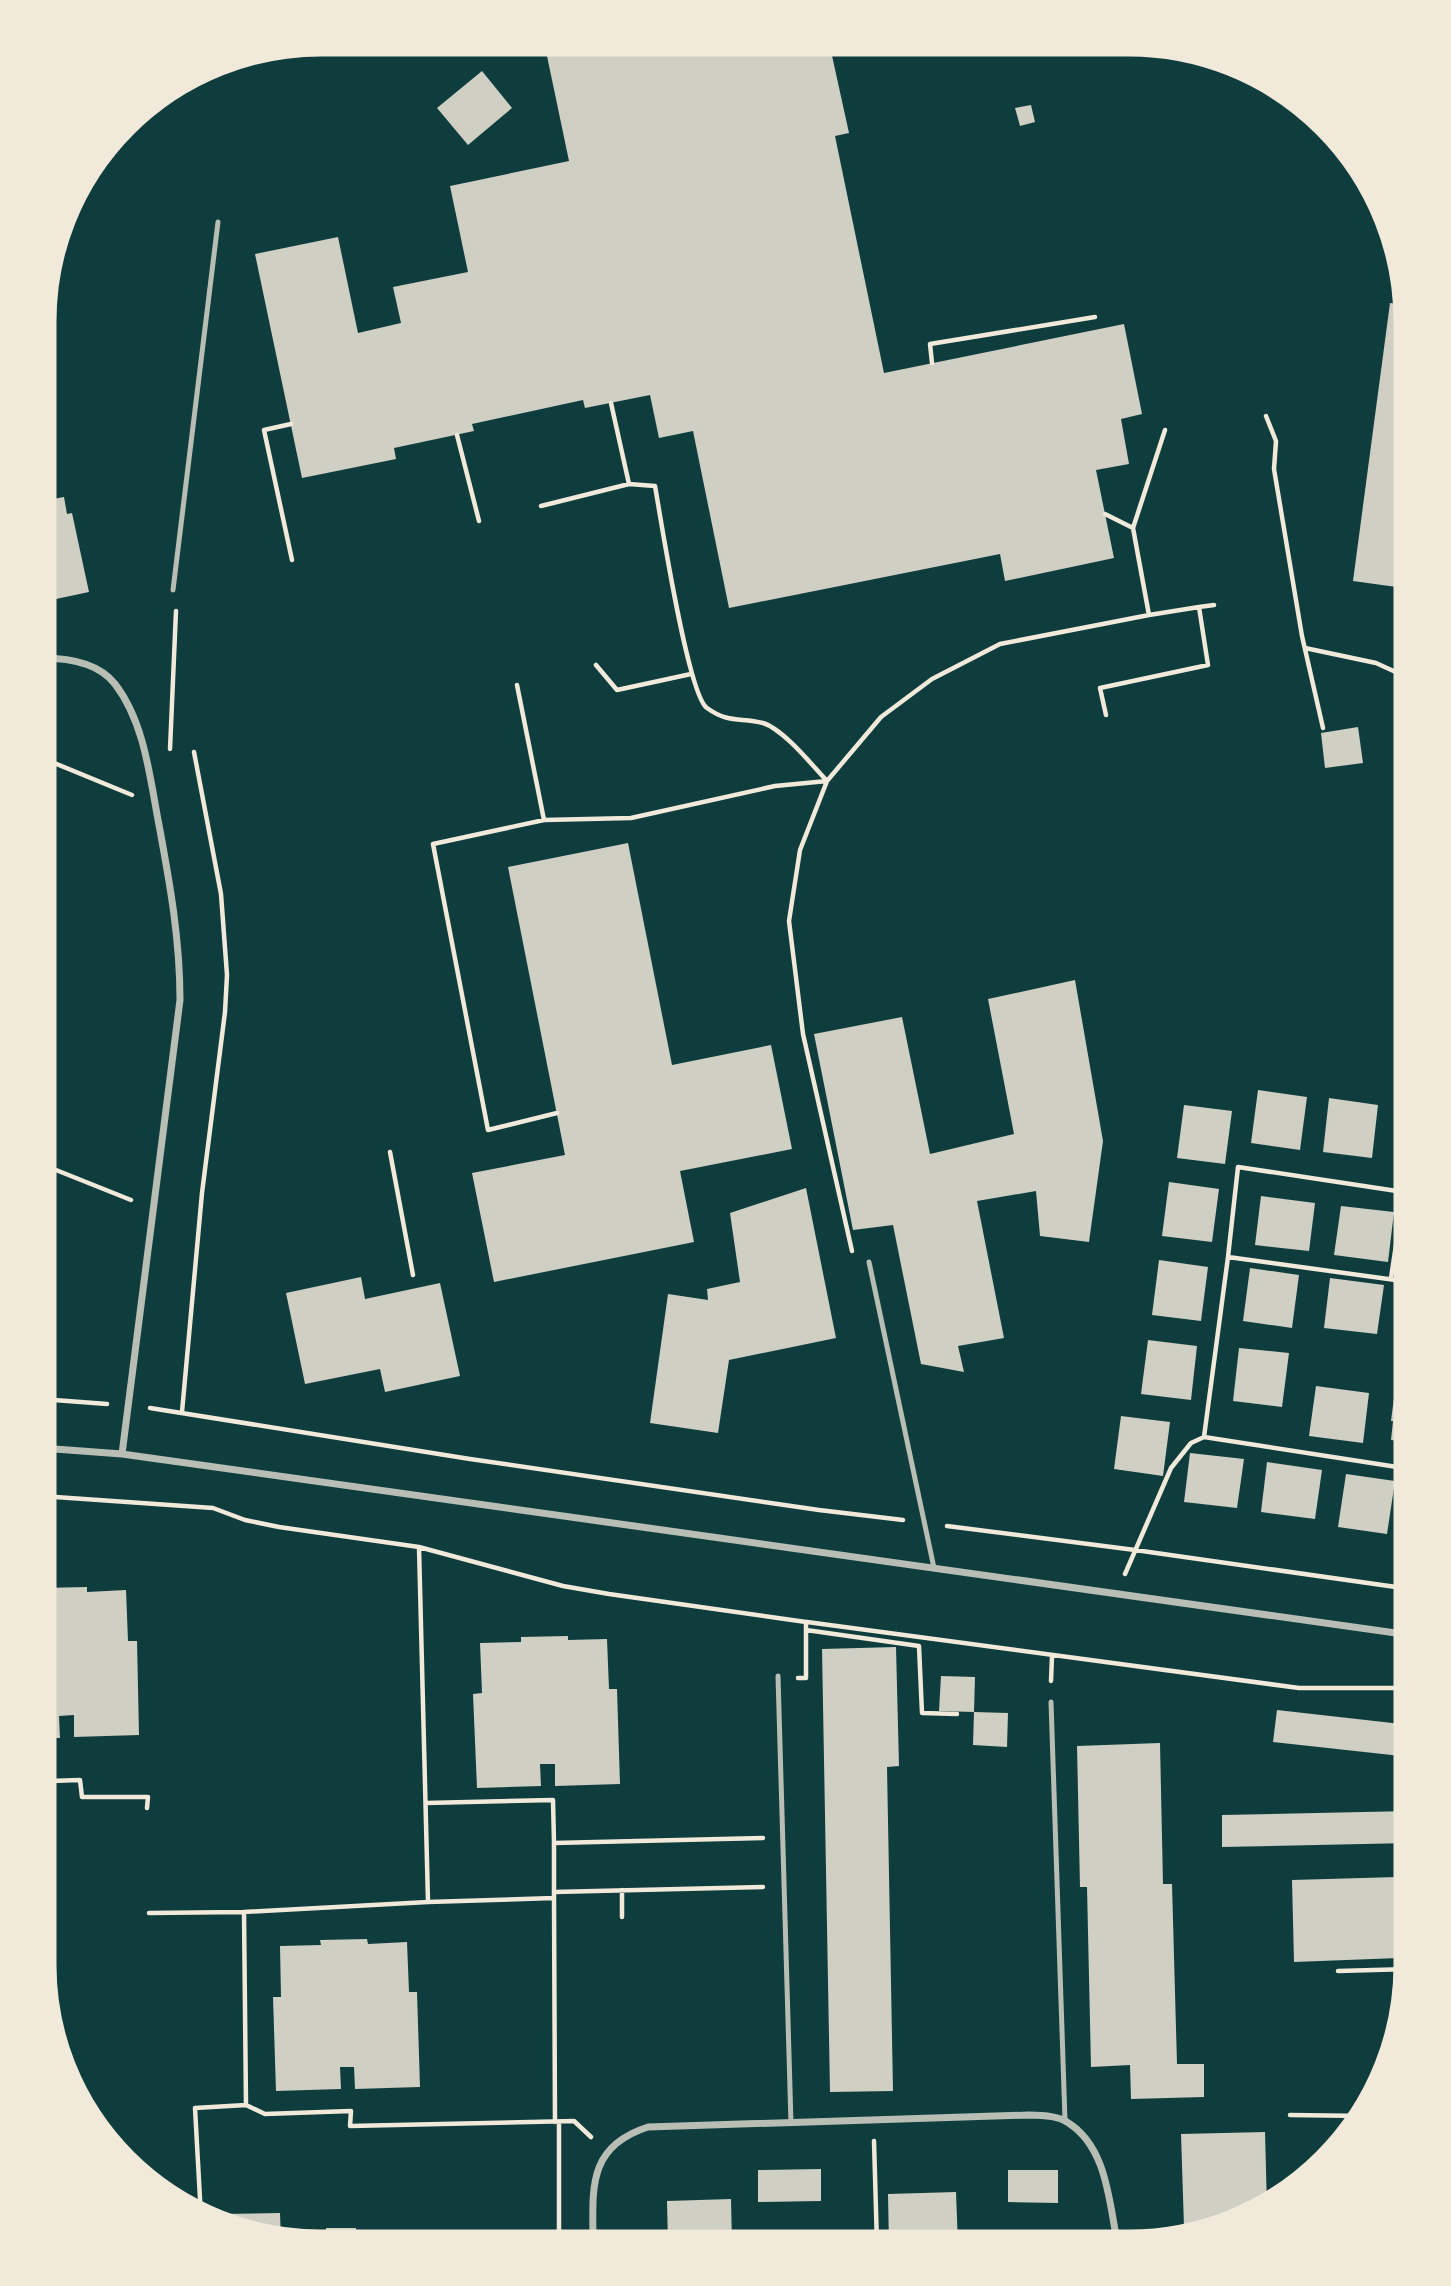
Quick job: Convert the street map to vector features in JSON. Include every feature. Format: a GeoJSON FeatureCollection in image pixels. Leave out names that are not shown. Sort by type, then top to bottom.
{"type":"FeatureCollection","features":[{"type":"Feature","properties":{"kind":"street"},"geometry":{"type":"LineString","coordinates":[[52,658],[63,658],[94,667],[114,682],[131,710],[147,762],[180,955],[180,1000],[122,1454]]}},
{"type":"Feature","properties":{"kind":"street"},"geometry":{"type":"LineString","coordinates":[[52,1449],[122,1454],[1398,1633]]}},
{"type":"Feature","properties":{"kind":"street"},"geometry":{"type":"LineString","coordinates":[[593,2234],[593,2182],[600,2163],[608,2151],[623,2138],[648,2127],[1029,2115],[1065,2120],[1086,2139],[1098,2156],[1115,2234]]}},
{"type":"Feature","properties":{"kind":"lane"},"geometry":{"type":"LineString","coordinates":[[173,590],[218,222]]}},
{"type":"Feature","properties":{"kind":"lane"},"geometry":{"type":"LineString","coordinates":[[870,1262],[934,1568]]}},
{"type":"Feature","properties":{"kind":"lane"},"geometry":{"type":"LineString","coordinates":[[778,1675],[791,2123]]}},
{"type":"Feature","properties":{"kind":"lane"},"geometry":{"type":"LineString","coordinates":[[1051,1702],[1065,2120]]}},
{"type":"Feature","properties":{"kind":"path"},"geometry":{"type":"LineString","coordinates":[[932,363],[929,344],[1095,317]]}},
{"type":"Feature","properties":{"kind":"path"},"geometry":{"type":"LineString","coordinates":[[611,402],[629,484]]}},
{"type":"Feature","properties":{"kind":"path"},"geometry":{"type":"LineString","coordinates":[[1266,415],[1276,441],[1274,469],[1305,648],[1323,728]]}},
{"type":"Feature","properties":{"kind":"path"},"geometry":{"type":"LineString","coordinates":[[291,424],[264,430],[292,560]]}},
{"type":"Feature","properties":{"kind":"path"},"geometry":{"type":"LineString","coordinates":[[1149,615],[1133,528],[1165,430]]}},
{"type":"Feature","properties":{"kind":"path"},"geometry":{"type":"LineString","coordinates":[[457,435],[479,521]]}},
{"type":"Feature","properties":{"kind":"path"},"geometry":{"type":"LineString","coordinates":[[541,506],[629,484],[655,486],[691,674],[704,707],[725,719],[765,724],[793,745],[827,781]]}},
{"type":"Feature","properties":{"kind":"path"},"geometry":{"type":"LineString","coordinates":[[1105,514],[1133,528]]}},
{"type":"Feature","properties":{"kind":"path"},"geometry":{"type":"LineString","coordinates":[[170,757],[176,601]]}},
{"type":"Feature","properties":{"kind":"path"},"geometry":{"type":"LineString","coordinates":[[870,1262],[855,1264],[803,1034],[789,921],[800,850],[827,781],[881,717],[943,673],[1000,644],[1214,604]]}},
{"type":"Feature","properties":{"kind":"path"},"geometry":{"type":"LineString","coordinates":[[1106,715],[1100,688],[1208,665],[1199,607]]}},
{"type":"Feature","properties":{"kind":"path"},"geometry":{"type":"LineString","coordinates":[[1305,648],[1376,663],[1398,673]]}},
{"type":"Feature","properties":{"kind":"path"},"geometry":{"type":"LineString","coordinates":[[596,665],[617,690],[691,674]]}},
{"type":"Feature","properties":{"kind":"path"},"geometry":{"type":"LineString","coordinates":[[517,685],[544,820]]}},
{"type":"Feature","properties":{"kind":"path"},"geometry":{"type":"LineString","coordinates":[[182,1412],[202,1193],[225,1012],[227,975],[221,894],[194,752]]}},
{"type":"Feature","properties":{"kind":"path"},"geometry":{"type":"LineString","coordinates":[[52,762],[155,806]]}},
{"type":"Feature","properties":{"kind":"path"},"geometry":{"type":"LineString","coordinates":[[557,1113],[488,1130],[433,844],[544,820],[631,818],[775,786],[827,781]]}},
{"type":"Feature","properties":{"kind":"path"},"geometry":{"type":"LineString","coordinates":[[390,1152],[413,1275]]}},
{"type":"Feature","properties":{"kind":"path"},"geometry":{"type":"LineString","coordinates":[[1204,1437],[1238,1167],[1398,1191]]}},
{"type":"Feature","properties":{"kind":"path"},"geometry":{"type":"LineString","coordinates":[[52,1168],[154,1210]]}},
{"type":"Feature","properties":{"kind":"path"},"geometry":{"type":"LineString","coordinates":[[1391,1278],[1398,1232]]}},
{"type":"Feature","properties":{"kind":"path"},"geometry":{"type":"LineString","coordinates":[[1228,1256],[1398,1279]]}},
{"type":"Feature","properties":{"kind":"path"},"geometry":{"type":"LineString","coordinates":[[52,1400],[182,1412],[470,1460],[819,1510],[1135,1550],[1398,1587]]}},
{"type":"Feature","properties":{"kind":"path"},"geometry":{"type":"LineString","coordinates":[[1116,1594],[1171,1468],[1191,1443],[1204,1437],[1398,1467]]}},
{"type":"Feature","properties":{"kind":"path"},"geometry":{"type":"LineString","coordinates":[[52,1497],[213,1508],[245,1520],[318,1535],[419,1547],[563,1586],[806,1622],[1299,1688],[1398,1688]]}},
{"type":"Feature","properties":{"kind":"path"},"geometry":{"type":"LineString","coordinates":[[419,1547],[428,1902]]}},
{"type":"Feature","properties":{"kind":"path"},"geometry":{"type":"LineString","coordinates":[[778,1675],[806,1678],[806,1622]]}},
{"type":"Feature","properties":{"kind":"path"},"geometry":{"type":"LineString","coordinates":[[806,1630],[919,1646],[922,1713],[957,1714]]}},
{"type":"Feature","properties":{"kind":"path"},"geometry":{"type":"LineString","coordinates":[[52,1781],[80,1780],[82,1797],[148,1797],[148,1808]]}},
{"type":"Feature","properties":{"kind":"path"},"geometry":{"type":"LineString","coordinates":[[426,1803],[552,1800],[559,2234]]}},
{"type":"Feature","properties":{"kind":"path"},"geometry":{"type":"LineString","coordinates":[[554,1843],[783,1838]]}},
{"type":"Feature","properties":{"kind":"path"},"geometry":{"type":"LineString","coordinates":[[149,1913],[244,1912],[622,1891],[784,1886]]}},
{"type":"Feature","properties":{"kind":"path"},"geometry":{"type":"LineString","coordinates":[[622,1891],[622,1917]]}},
{"type":"Feature","properties":{"kind":"path"},"geometry":{"type":"LineString","coordinates":[[244,1912],[246,2105]]}},
{"type":"Feature","properties":{"kind":"path"},"geometry":{"type":"LineString","coordinates":[[1338,1971],[1398,1969]]}},
{"type":"Feature","properties":{"kind":"path"},"geometry":{"type":"LineString","coordinates":[[200,2204],[195,2108],[246,2105],[265,2114],[351,2111],[350,2126],[574,2121],[608,2151]]}},
{"type":"Feature","properties":{"kind":"path"},"geometry":{"type":"LineString","coordinates":[[1290,2115],[1352,2116]]}},
{"type":"Feature","properties":{"kind":"path"},"geometry":{"type":"LineString","coordinates":[[874,2119],[877,2234]]}},
{"type":"Feature","properties":{"kind":"building"},"geometry":{"type":"Polygon","coordinates":[[[566,52],[831,52],[849,133],[835,136],[884,373],[1124,324],[1142,414],[1121,419],[1129,464],[1096,470],[1114,558],[1005,581],[1000,554],[729,608],[693,431],[659,438],[650,395],[585,408],[583,400],[472,424],[474,431],[394,448],[396,459],[302,478],[255,254],[338,237],[358,333],[401,323],[393,287],[468,272],[450,186],[569,161],[547,56],[566,52]]]}},
{"type":"Feature","properties":{"kind":"building"},"geometry":{"type":"Polygon","coordinates":[[[482,71],[512,108],[468,145],[437,108],[482,71]]]}},
{"type":"Feature","properties":{"kind":"building"},"geometry":{"type":"Polygon","coordinates":[[[1031,105],[1035,122],[1020,126],[1015,108],[1031,105]]]}},
{"type":"Feature","properties":{"kind":"building"},"geometry":{"type":"Polygon","coordinates":[[[1390,303],[1398,304],[1398,587],[1353,581],[1390,303]]]}},
{"type":"Feature","properties":{"kind":"building"},"geometry":{"type":"Polygon","coordinates":[[[64,497],[67,514],[72,513],[89,592],[52,600],[52,499],[64,497]]]}},
{"type":"Feature","properties":{"kind":"building"},"geometry":{"type":"Polygon","coordinates":[[[1358,727],[1363,763],[1325,768],[1321,733],[1358,727]]]}},
{"type":"Feature","properties":{"kind":"building"},"geometry":{"type":"Polygon","coordinates":[[[628,843],[672,1065],[771,1045],[792,1149],[680,1171],[694,1242],[494,1282],[472,1173],[565,1155],[508,867],[628,843]]]}},
{"type":"Feature","properties":{"kind":"building"},"geometry":{"type":"Polygon","coordinates":[[[1075,980],[1103,1141],[1089,1242],[1040,1236],[1036,1191],[977,1201],[1004,1338],[958,1346],[964,1372],[921,1364],[893,1225],[853,1230],[814,1034],[902,1017],[930,1154],[1014,1134],[988,999],[1075,980]]]}},
{"type":"Feature","properties":{"kind":"building"},"geometry":{"type":"Polygon","coordinates":[[[1258,1090],[1307,1097],[1300,1150],[1251,1143],[1258,1090]]]}},
{"type":"Feature","properties":{"kind":"building"},"geometry":{"type":"Polygon","coordinates":[[[1329,1098],[1378,1105],[1372,1158],[1323,1152],[1329,1098]]]}},
{"type":"Feature","properties":{"kind":"building"},"geometry":{"type":"Polygon","coordinates":[[[1184,1105],[1232,1111],[1225,1164],[1177,1158],[1184,1105]]]}},
{"type":"Feature","properties":{"kind":"building"},"geometry":{"type":"Polygon","coordinates":[[[1398,1140],[1398,1162],[1395,1162],[1398,1140]]]}},
{"type":"Feature","properties":{"kind":"building"},"geometry":{"type":"Polygon","coordinates":[[[1169,1182],[1219,1189],[1212,1242],[1162,1236],[1169,1182]]]}},
{"type":"Feature","properties":{"kind":"building"},"geometry":{"type":"Polygon","coordinates":[[[806,1188],[836,1338],[729,1360],[718,1433],[650,1423],[668,1294],[708,1300],[707,1289],[740,1282],[730,1213],[806,1188]]]}},
{"type":"Feature","properties":{"kind":"building"},"geometry":{"type":"Polygon","coordinates":[[[1261,1196],[1315,1203],[1309,1251],[1255,1245],[1261,1196]]]}},
{"type":"Feature","properties":{"kind":"building"},"geometry":{"type":"Polygon","coordinates":[[[1341,1206],[1394,1212],[1388,1262],[1334,1255],[1341,1206]]]}},
{"type":"Feature","properties":{"kind":"building"},"geometry":{"type":"Polygon","coordinates":[[[1159,1260],[1208,1267],[1201,1321],[1152,1315],[1159,1260]]]}},
{"type":"Feature","properties":{"kind":"building"},"geometry":{"type":"Polygon","coordinates":[[[1250,1268],[1299,1275],[1292,1328],[1243,1321],[1250,1268]]]}},
{"type":"Feature","properties":{"kind":"building"},"geometry":{"type":"Polygon","coordinates":[[[361,1277],[365,1299],[440,1283],[460,1376],[385,1392],[380,1369],[305,1384],[286,1293],[361,1277]]]}},
{"type":"Feature","properties":{"kind":"building"},"geometry":{"type":"Polygon","coordinates":[[[1330,1278],[1384,1285],[1377,1334],[1324,1328],[1330,1278]]]}},
{"type":"Feature","properties":{"kind":"building"},"geometry":{"type":"Polygon","coordinates":[[[1148,1340],[1197,1346],[1191,1400],[1141,1394],[1148,1340]]]}},
{"type":"Feature","properties":{"kind":"building"},"geometry":{"type":"Polygon","coordinates":[[[1239,1348],[1289,1353],[1282,1407],[1233,1401],[1239,1348]]]}},
{"type":"Feature","properties":{"kind":"building"},"geometry":{"type":"Polygon","coordinates":[[[1398,1367],[1398,1441],[1391,1440],[1398,1367]]]}},
{"type":"Feature","properties":{"kind":"building"},"geometry":{"type":"Polygon","coordinates":[[[1316,1386],[1369,1393],[1363,1443],[1309,1436],[1316,1386]]]}},
{"type":"Feature","properties":{"kind":"building"},"geometry":{"type":"Polygon","coordinates":[[[1121,1416],[1170,1422],[1163,1476],[1114,1469],[1121,1416]]]}},
{"type":"Feature","properties":{"kind":"building"},"geometry":{"type":"Polygon","coordinates":[[[1190,1453],[1244,1459],[1237,1508],[1184,1502],[1190,1453]]]}},
{"type":"Feature","properties":{"kind":"building"},"geometry":{"type":"Polygon","coordinates":[[[1267,1462],[1322,1470],[1315,1519],[1261,1512],[1267,1462]]]}},
{"type":"Feature","properties":{"kind":"building"},"geometry":{"type":"Polygon","coordinates":[[[1346,1474],[1395,1481],[1387,1534],[1338,1527],[1346,1474]]]}},
{"type":"Feature","properties":{"kind":"building"},"geometry":{"type":"Polygon","coordinates":[[[87,1587],[87,1592],[126,1590],[128,1641],[137,1641],[139,1735],[74,1737],[74,1715],[59,1716],[60,1738],[52,1738],[52,1588],[87,1587]]]}},
{"type":"Feature","properties":{"kind":"building"},"geometry":{"type":"Polygon","coordinates":[[[568,1636],[568,1640],[607,1639],[609,1689],[617,1689],[620,1784],[555,1786],[555,1764],[540,1764],[541,1786],[477,1788],[473,1694],[482,1693],[480,1643],[521,1642],[521,1637],[568,1636]]]}},
{"type":"Feature","properties":{"kind":"building"},"geometry":{"type":"Polygon","coordinates":[[[896,1647],[899,1766],[887,1767],[893,2091],[830,2092],[822,1649],[896,1647]]]}},
{"type":"Feature","properties":{"kind":"building"},"geometry":{"type":"Polygon","coordinates":[[[941,1676],[975,1677],[974,1712],[939,1711],[941,1676]]]}},
{"type":"Feature","properties":{"kind":"building"},"geometry":{"type":"Polygon","coordinates":[[[1277,1710],[1398,1724],[1398,1756],[1273,1742],[1277,1710]]]}},
{"type":"Feature","properties":{"kind":"building"},"geometry":{"type":"Polygon","coordinates":[[[974,1712],[1008,1713],[1007,1747],[973,1745],[974,1712]]]}},
{"type":"Feature","properties":{"kind":"building"},"geometry":{"type":"Polygon","coordinates":[[[1160,1743],[1163,1884],[1172,1884],[1177,2064],[1204,2064],[1204,2097],[1131,2099],[1130,2065],[1091,2067],[1087,1887],[1080,1887],[1077,1746],[1160,1743]]]}},
{"type":"Feature","properties":{"kind":"building"},"geometry":{"type":"Polygon","coordinates":[[[1398,1811],[1398,1843],[1222,1847],[1222,1815],[1398,1811]]]}},
{"type":"Feature","properties":{"kind":"building"},"geometry":{"type":"Polygon","coordinates":[[[1397,1873],[1398,1958],[1294,1962],[1292,1880],[1397,1877],[1397,1873]]]}},
{"type":"Feature","properties":{"kind":"building"},"geometry":{"type":"Polygon","coordinates":[[[367,1939],[368,1944],[407,1942],[409,1992],[417,1992],[420,2087],[355,2089],[354,2067],[340,2067],[341,2089],[276,2091],[273,1997],[281,1997],[280,1946],[321,1945],[320,1940],[367,1939]]]}},
{"type":"Feature","properties":{"kind":"building"},"geometry":{"type":"Polygon","coordinates":[[[1265,2132],[1267,2195],[1232,2213],[1184,2227],[1181,2134],[1265,2132]]]}},
{"type":"Feature","properties":{"kind":"building"},"geometry":{"type":"Polygon","coordinates":[[[821,2169],[821,2201],[758,2202],[758,2170],[821,2169]]]}},
{"type":"Feature","properties":{"kind":"building"},"geometry":{"type":"Polygon","coordinates":[[[1008,2170],[1058,2170],[1058,2203],[1008,2202],[1008,2170]]]}},
{"type":"Feature","properties":{"kind":"building"},"geometry":{"type":"Polygon","coordinates":[[[956,2192],[958,2234],[889,2234],[888,2194],[956,2192]]]}},
{"type":"Feature","properties":{"kind":"building"},"geometry":{"type":"Polygon","coordinates":[[[731,2199],[732,2234],[668,2234],[667,2201],[731,2199]]]}},
{"type":"Feature","properties":{"kind":"building"},"geometry":{"type":"Polygon","coordinates":[[[280,2213],[281,2230],[252,2224],[222,2214],[280,2213]]]}},
{"type":"Feature","properties":{"kind":"building"},"geometry":{"type":"Polygon","coordinates":[[[326,2228],[356,2228],[356,2234],[326,2234],[326,2228]]]}}]}
